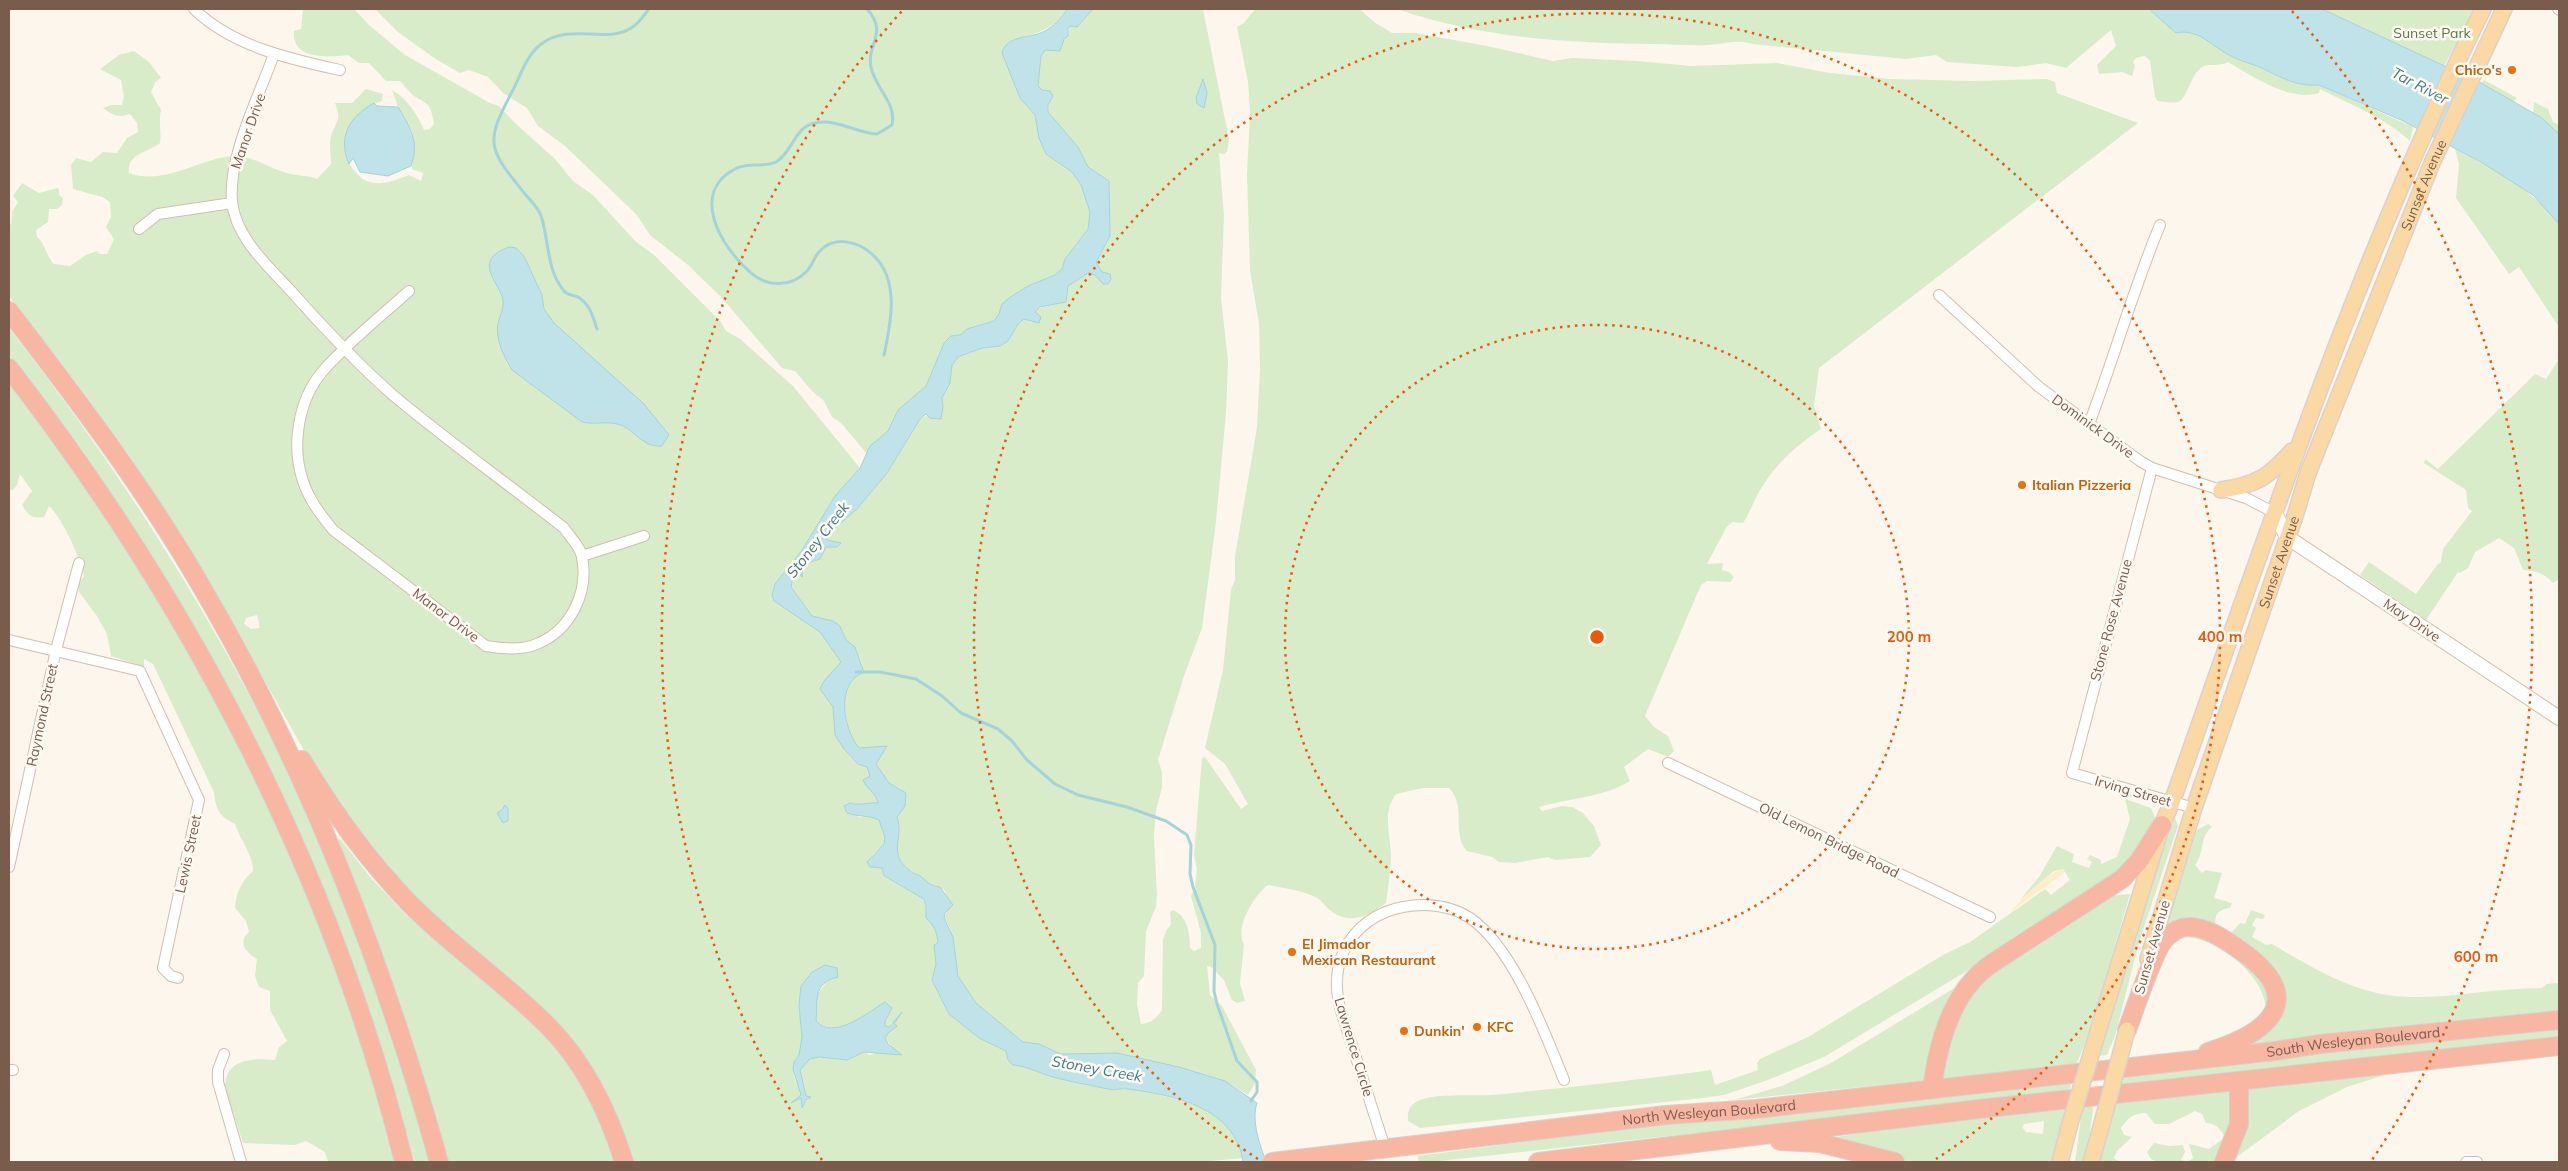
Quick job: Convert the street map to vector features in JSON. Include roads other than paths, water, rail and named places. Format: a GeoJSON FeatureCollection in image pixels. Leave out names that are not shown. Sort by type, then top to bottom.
{"type":"FeatureCollection","features":[{"type":"Feature","properties":{"kind":"highway"},"geometry":{"type":"LineString","coordinates":[[9,311],[82,406],[161,521],[197,579],[274,721],[360,919],[405,1049],[439,1162]]}},
{"type":"Feature","properties":{"kind":"highway"},"geometry":{"type":"LineString","coordinates":[[9,368],[75,457],[152,575],[195,647],[254,756],[310,882],[341,962],[370,1042],[404,1162]]}},
{"type":"Feature","properties":{"kind":"highway"},"geometry":{"type":"LineString","coordinates":[[274,721],[350,834],[409,902],[539,1017],[561,1040],[593,1088],[624,1162]]}},
{"type":"Feature","properties":{"kind":"highway"},"geometry":{"type":"LineString","coordinates":[[1932,1089],[1939,1048],[1945,1029],[1955,1007],[1974,978],[1991,964],[2122,879],[2139,861],[2162,824]]}},
{"type":"Feature","properties":{"kind":"highway"},"geometry":{"type":"LineString","coordinates":[[2128,1030],[2160,946],[2169,935],[2182,928],[2194,927],[2223,938],[2257,962],[2271,978],[2277,1002],[2271,1017],[2258,1030],[2230,1044],[2202,1054],[2147,1065]]}},
{"type":"Feature","properties":{"kind":"highway","name":"South Wesleyan Boulevard"},"geometry":{"type":"LineString","coordinates":[[2147,1065],[2275,1052],[2320,1044],[2559,1020]]}},
{"type":"Feature","properties":{"kind":"highway","name":"South Wesleyan Boulevard"},"geometry":{"type":"LineString","coordinates":[[2197,1086],[2559,1046]]}},
{"type":"Feature","properties":{"kind":"highway","name":"North Wesleyan Boulevard"},"geometry":{"type":"LineString","coordinates":[[1272,1162],[1666,1115],[1756,1109],[2147,1065]]}},
{"type":"Feature","properties":{"kind":"highway"},"geometry":{"type":"LineString","coordinates":[[2224,1162],[2239,1124],[2239,1081]]}},
{"type":"Feature","properties":{"kind":"highway","name":"North Wesleyan Boulevard"},"geometry":{"type":"LineString","coordinates":[[1538,1162],[1722,1139],[2197,1086]]}},
{"type":"Feature","properties":{"kind":"highway"},"geometry":{"type":"LineString","coordinates":[[1722,1139],[1820,1144],[1895,1162]]}},
{"type":"Feature","properties":{"kind":"main road","name":"Sunset Avenue"},"geometry":{"type":"LineString","coordinates":[[2060,1162],[2162,824],[2172,802],[2298,444],[2414,154],[2483,9]]}},
{"type":"Feature","properties":{"kind":"main road","name":"Sunset Avenue"},"geometry":{"type":"LineString","coordinates":[[2091,1162],[2194,808],[2308,473],[2432,163],[2505,11]]}},
{"type":"Feature","properties":{"kind":"main road"},"geometry":{"type":"LineString","coordinates":[[2221,490],[2258,482],[2275,469],[2298,444]]}},
{"type":"Feature","properties":{"kind":"main road","name":"May Drive"},"geometry":{"type":"LineString","coordinates":[[2275,513],[2287,537],[2559,718]]}},
{"type":"Feature","properties":{"kind":"street"},"geometry":{"type":"LineString","coordinates":[[194,9],[205,20],[232,35],[274,54],[292,60],[340,70]]}},
{"type":"Feature","properties":{"kind":"street","name":"Manor Drive"},"geometry":{"type":"LineString","coordinates":[[274,54],[235,160],[232,180],[232,203],[239,224],[254,251],[344,350],[394,396],[564,528],[582,556],[584,580],[577,607],[562,628],[539,644],[510,650],[486,646],[333,530],[316,509],[302,481],[298,453],[299,422],[311,388],[321,373],[344,350]]}},
{"type":"Feature","properties":{"kind":"street"},"geometry":{"type":"LineString","coordinates":[[139,230],[158,214],[232,203]]}},
{"type":"Feature","properties":{"kind":"street"},"geometry":{"type":"LineString","coordinates":[[2089,424],[2110,369],[2138,278],[2160,225]]}},
{"type":"Feature","properties":{"kind":"street"},"geometry":{"type":"LineString","coordinates":[[344,350],[409,291]]}},
{"type":"Feature","properties":{"kind":"street","name":"Dominick Drive"},"geometry":{"type":"LineString","coordinates":[[1939,295],[2038,387],[2152,468],[2246,498],[2275,513]]}},
{"type":"Feature","properties":{"kind":"street","name":"Stone Rose Avenue"},"geometry":{"type":"LineString","coordinates":[[2072,773],[2088,706],[2152,468]]}},
{"type":"Feature","properties":{"kind":"street"},"geometry":{"type":"LineString","coordinates":[[582,556],[644,536]]}},
{"type":"Feature","properties":{"kind":"street","name":"Raymond Street"},"geometry":{"type":"LineString","coordinates":[[9,867],[56,650],[79,563]]}},
{"type":"Feature","properties":{"kind":"street"},"geometry":{"type":"LineString","coordinates":[[9,640],[56,650]]}},
{"type":"Feature","properties":{"kind":"street","name":"Lewis Street"},"geometry":{"type":"LineString","coordinates":[[56,650],[140,671],[200,800],[162,968],[171,976],[178,978]]}},
{"type":"Feature","properties":{"kind":"street","name":"Old Lemon Bridge Road"},"geometry":{"type":"LineString","coordinates":[[1668,763],[1990,917]]}},
{"type":"Feature","properties":{"kind":"street","name":"Irving Street"},"geometry":{"type":"LineString","coordinates":[[2072,773],[2194,808]]}},
{"type":"Feature","properties":{"kind":"street","name":"Lawrence Circle"},"geometry":{"type":"LineString","coordinates":[[1385,1148],[1341,1011],[1336,988],[1348,942],[1367,921],[1380,913],[1394,908],[1418,905],[1442,906],[1471,919],[1492,938],[1521,983],[1564,1080]]}},
{"type":"Feature","properties":{"kind":"street"},"geometry":{"type":"LineString","coordinates":[[224,1054],[218,1070],[218,1082],[241,1162]]}},
{"type":"Feature","properties":{"kind":"street"},"geometry":{"type":"LineString","coordinates":[[2466,1162],[2477,1162]]}},
{"type":"Feature","properties":{"kind":"water","name":"Stoney Creek"},"geometry":{"type":"Polygon","coordinates":[[[1067,9],[1093,9],[1077,27],[1070,26],[1068,36],[1064,39],[1060,51],[1045,50],[1041,56],[1038,86],[1042,90],[1050,91],[1053,96],[1048,105],[1048,112],[1078,147],[1088,167],[1109,181],[1110,236],[1096,262],[1102,272],[1110,274],[1111,279],[1108,284],[1103,284],[1095,275],[1088,273],[1068,286],[1066,302],[1040,307],[1035,312],[1041,317],[1039,323],[1024,319],[1018,324],[1008,341],[1000,346],[982,348],[958,357],[952,365],[950,383],[942,398],[941,419],[930,418],[926,414],[920,419],[887,473],[857,509],[828,534],[827,540],[841,543],[837,547],[826,547],[820,559],[803,565],[802,577],[797,571],[794,573],[791,587],[812,616],[833,621],[840,626],[846,640],[855,647],[864,672],[855,678],[845,696],[846,718],[849,729],[859,748],[887,746],[876,764],[889,783],[906,793],[905,806],[897,817],[899,832],[897,851],[899,858],[911,872],[920,876],[931,885],[940,887],[953,905],[945,913],[944,918],[953,937],[958,976],[976,1003],[1023,1042],[1039,1044],[1061,1054],[1117,1053],[1179,1067],[1225,1081],[1257,1103],[1255,1110],[1256,1125],[1266,1162],[1243,1162],[1238,1143],[1228,1128],[1215,1116],[1200,1107],[1164,1095],[1127,1089],[1111,1090],[1060,1079],[1013,1065],[1008,1060],[1006,1051],[979,1038],[949,1014],[932,980],[936,964],[934,945],[938,943],[935,929],[926,918],[924,899],[884,876],[882,868],[870,867],[867,862],[884,844],[885,837],[879,820],[847,813],[844,806],[850,803],[878,803],[863,780],[870,776],[867,767],[858,764],[844,749],[835,735],[833,707],[820,689],[824,681],[841,662],[820,632],[774,601],[772,595],[775,584],[802,550],[835,496],[860,468],[870,446],[888,431],[898,410],[926,386],[944,343],[951,336],[960,335],[967,329],[994,321],[999,314],[1002,304],[1009,298],[1028,286],[1055,275],[1062,269],[1065,259],[1088,229],[1090,212],[1081,185],[1072,172],[1046,154],[1039,138],[1035,115],[1020,98],[1002,53],[1005,47],[1014,40],[1048,29],[1060,19],[1067,9]]]}},
{"type":"Feature","properties":{"kind":"water","name":"Tar River"},"geometry":{"type":"Polygon","coordinates":[[[2149,9],[2322,9],[2481,83],[2542,118],[2559,134],[2559,224],[2533,195],[2481,162],[2401,120],[2319,85],[2304,85],[2284,79],[2231,56],[2192,33],[2176,33],[2149,9]]]}},
{"type":"Feature","properties":{"kind":"water"},"geometry":{"type":"Polygon","coordinates":[[[1203,79],[1207,93],[1204,108],[1197,104],[1196,98],[1203,79]]]}},
{"type":"Feature","properties":{"kind":"water"},"geometry":{"type":"Polygon","coordinates":[[[374,103],[377,106],[398,107],[410,128],[414,142],[414,157],[411,166],[388,176],[360,172],[353,158],[349,164],[344,145],[345,136],[352,121],[358,114],[374,103]]]}},
{"type":"Feature","properties":{"kind":"water"},"geometry":{"type":"Polygon","coordinates":[[[509,247],[516,248],[524,256],[542,295],[544,309],[554,323],[644,404],[669,435],[662,446],[649,444],[629,429],[617,424],[582,422],[512,370],[499,342],[497,329],[503,300],[490,272],[489,265],[491,259],[509,247]]]}},
{"type":"Feature","properties":{"kind":"water"},"geometry":{"type":"Polygon","coordinates":[[[505,805],[508,809],[508,821],[503,823],[497,813],[505,805]]]}},
{"type":"Feature","properties":{"kind":"water"},"geometry":{"type":"Polygon","coordinates":[[[825,965],[837,968],[838,977],[830,980],[820,988],[817,1000],[816,1021],[823,1026],[832,1028],[841,1026],[861,1018],[885,1002],[892,1008],[885,1021],[885,1026],[889,1027],[902,1012],[894,1024],[897,1026],[885,1038],[888,1044],[902,1055],[864,1052],[847,1060],[819,1057],[810,1059],[800,1070],[806,1096],[811,1097],[806,1100],[802,1108],[801,1098],[791,1103],[801,1095],[793,1069],[794,1062],[799,1055],[802,1037],[799,1006],[801,986],[812,972],[825,965]]]}},
{"type":"Feature","properties":{"kind":"waterway"},"geometry":{"type":"LineString","coordinates":[[597,329],[585,303],[578,297],[565,292],[558,283],[551,266],[541,215],[503,166],[494,145],[494,135],[497,123],[524,66],[535,49],[551,38],[563,35],[624,32],[636,24],[649,9]]}},
{"type":"Feature","properties":{"kind":"waterway"},"geometry":{"type":"LineString","coordinates":[[867,9],[873,17],[877,32],[871,52],[871,67],[873,75],[889,103],[893,117],[892,125],[877,134],[831,122],[808,125],[802,129],[782,158],[776,162],[766,165],[740,167],[721,179],[714,192],[712,206],[714,220],[720,235],[729,249],[750,272],[763,281],[778,284],[801,277],[819,252],[832,243],[853,243],[873,255],[882,265],[890,289],[891,316],[884,355]]}},
{"type":"Feature","properties":{"kind":"waterway"},"geometry":{"type":"LineString","coordinates":[[856,672],[880,672],[916,679],[942,696],[961,713],[998,729],[1012,741],[1027,760],[1055,784],[1078,795],[1127,807],[1166,821],[1187,835],[1191,845],[1190,874],[1193,887],[1215,945],[1214,991],[1217,1004],[1237,1061],[1257,1082],[1257,1092],[1251,1101]]}},
{"type":"Feature","properties":{"kind":"place","name":"Chico's"},"geometry":{"type":"Point","coordinates":[2512,70]}},
{"type":"Feature","properties":{"kind":"place","name":"Italian Pizzeria"},"geometry":{"type":"Point","coordinates":[2022,485]}},
{"type":"Feature","properties":{"kind":"place","name":"El Jimador Mexican Restaurant"},"geometry":{"type":"Point","coordinates":[1292,952]}},
{"type":"Feature","properties":{"kind":"place","name":"KFC"},"geometry":{"type":"Point","coordinates":[1477,1027]}},
{"type":"Feature","properties":{"kind":"place","name":"Dunkin'"},"geometry":{"type":"Point","coordinates":[1404,1031]}},
{"type":"Feature","properties":{"kind":"park label","name":"Sunset Park"},"geometry":{"type":"Point","coordinates":[2432,33]}}]}
